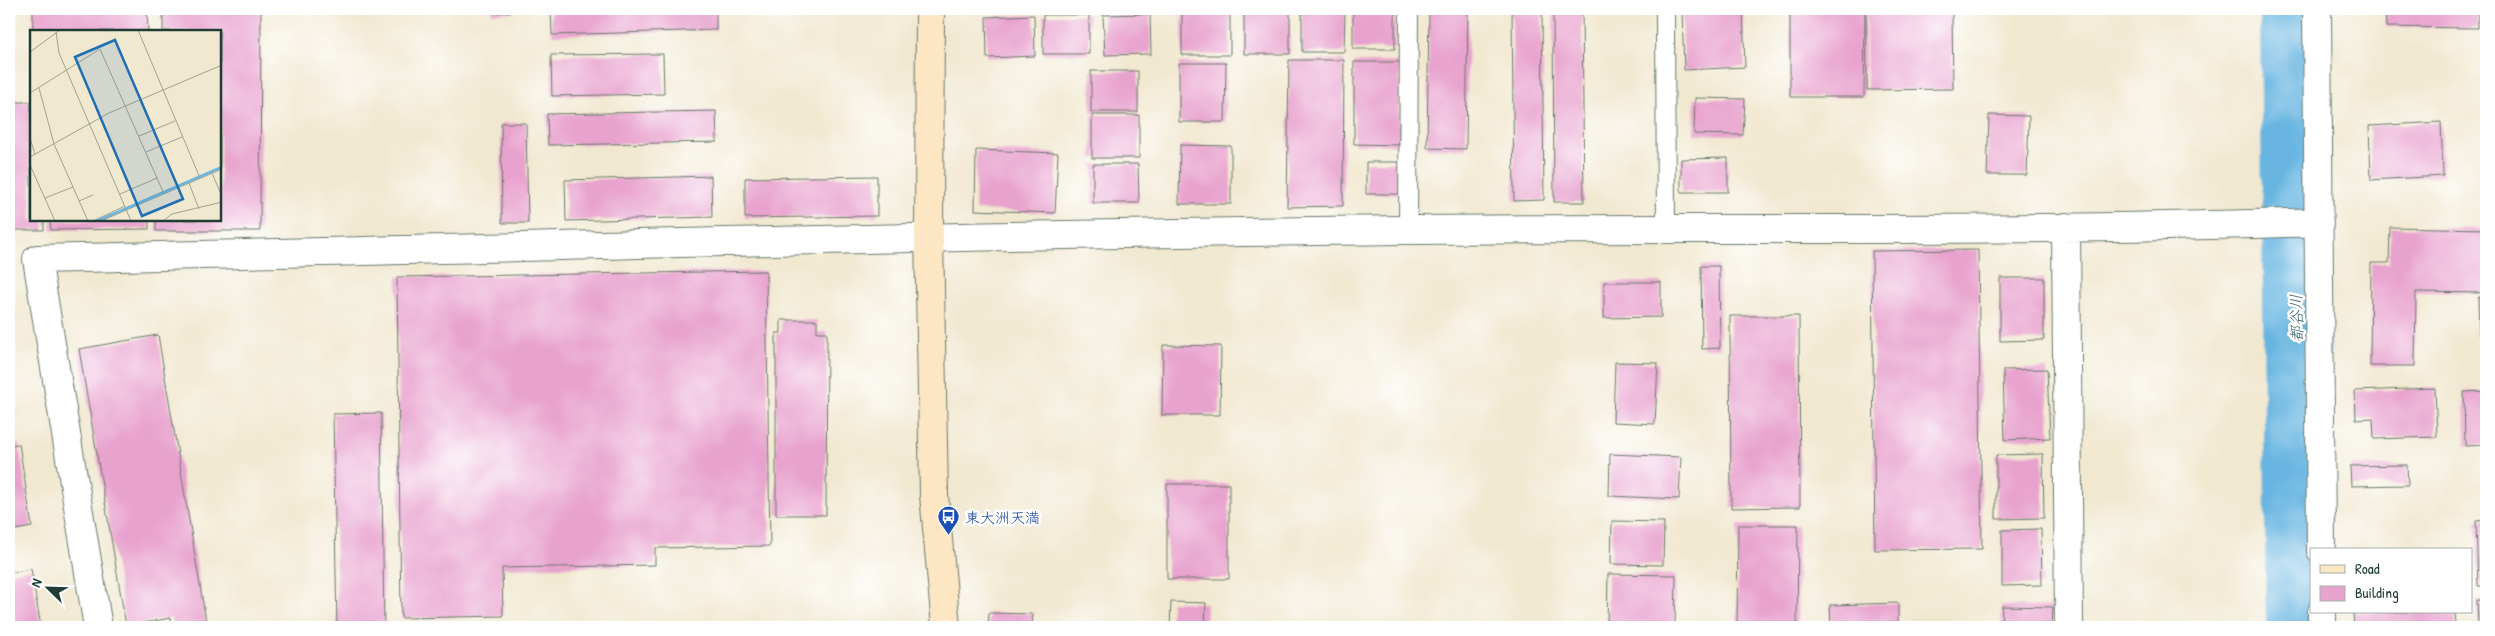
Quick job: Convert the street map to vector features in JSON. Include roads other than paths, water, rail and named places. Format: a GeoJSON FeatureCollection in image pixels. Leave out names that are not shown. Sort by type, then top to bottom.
{"type":"FeatureCollection","features":[{"type":"Feature","properties":{"kind":"street"},"geometry":{"type":"LineString","coordinates":[[930,9],[929,236],[934,495],[946,627]]}},
{"type":"Feature","properties":{"kind":"street"},"geometry":{"type":"LineString","coordinates":[[2317,9],[2301,223],[2321,548]]}},
{"type":"Feature","properties":{"kind":"street"},"geometry":{"type":"LineString","coordinates":[[98,627],[37,259],[929,236],[2301,223]]}},
{"type":"Feature","properties":{"kind":"street"},"geometry":{"type":"LineString","coordinates":[[2066,226],[2069,627]]}},
{"type":"Feature","properties":{"kind":"street"},"geometry":{"type":"LineString","coordinates":[[2322,614],[2322,627]]}},
{"type":"Feature","properties":{"kind":"lane"},"geometry":{"type":"LineString","coordinates":[[1408,230],[1409,9]]}},
{"type":"Feature","properties":{"kind":"lane"},"geometry":{"type":"LineString","coordinates":[[1665,9],[1666,229]]}},
{"type":"Feature","properties":{"kind":"waterway","name":"都谷川"},"geometry":{"type":"LineString","coordinates":[[2293,9],[2299,627]]}},
{"type":"Feature","properties":{"kind":"place","name":"東大洲天満"},"geometry":{"type":"Point","coordinates":[949,536]}}]}
